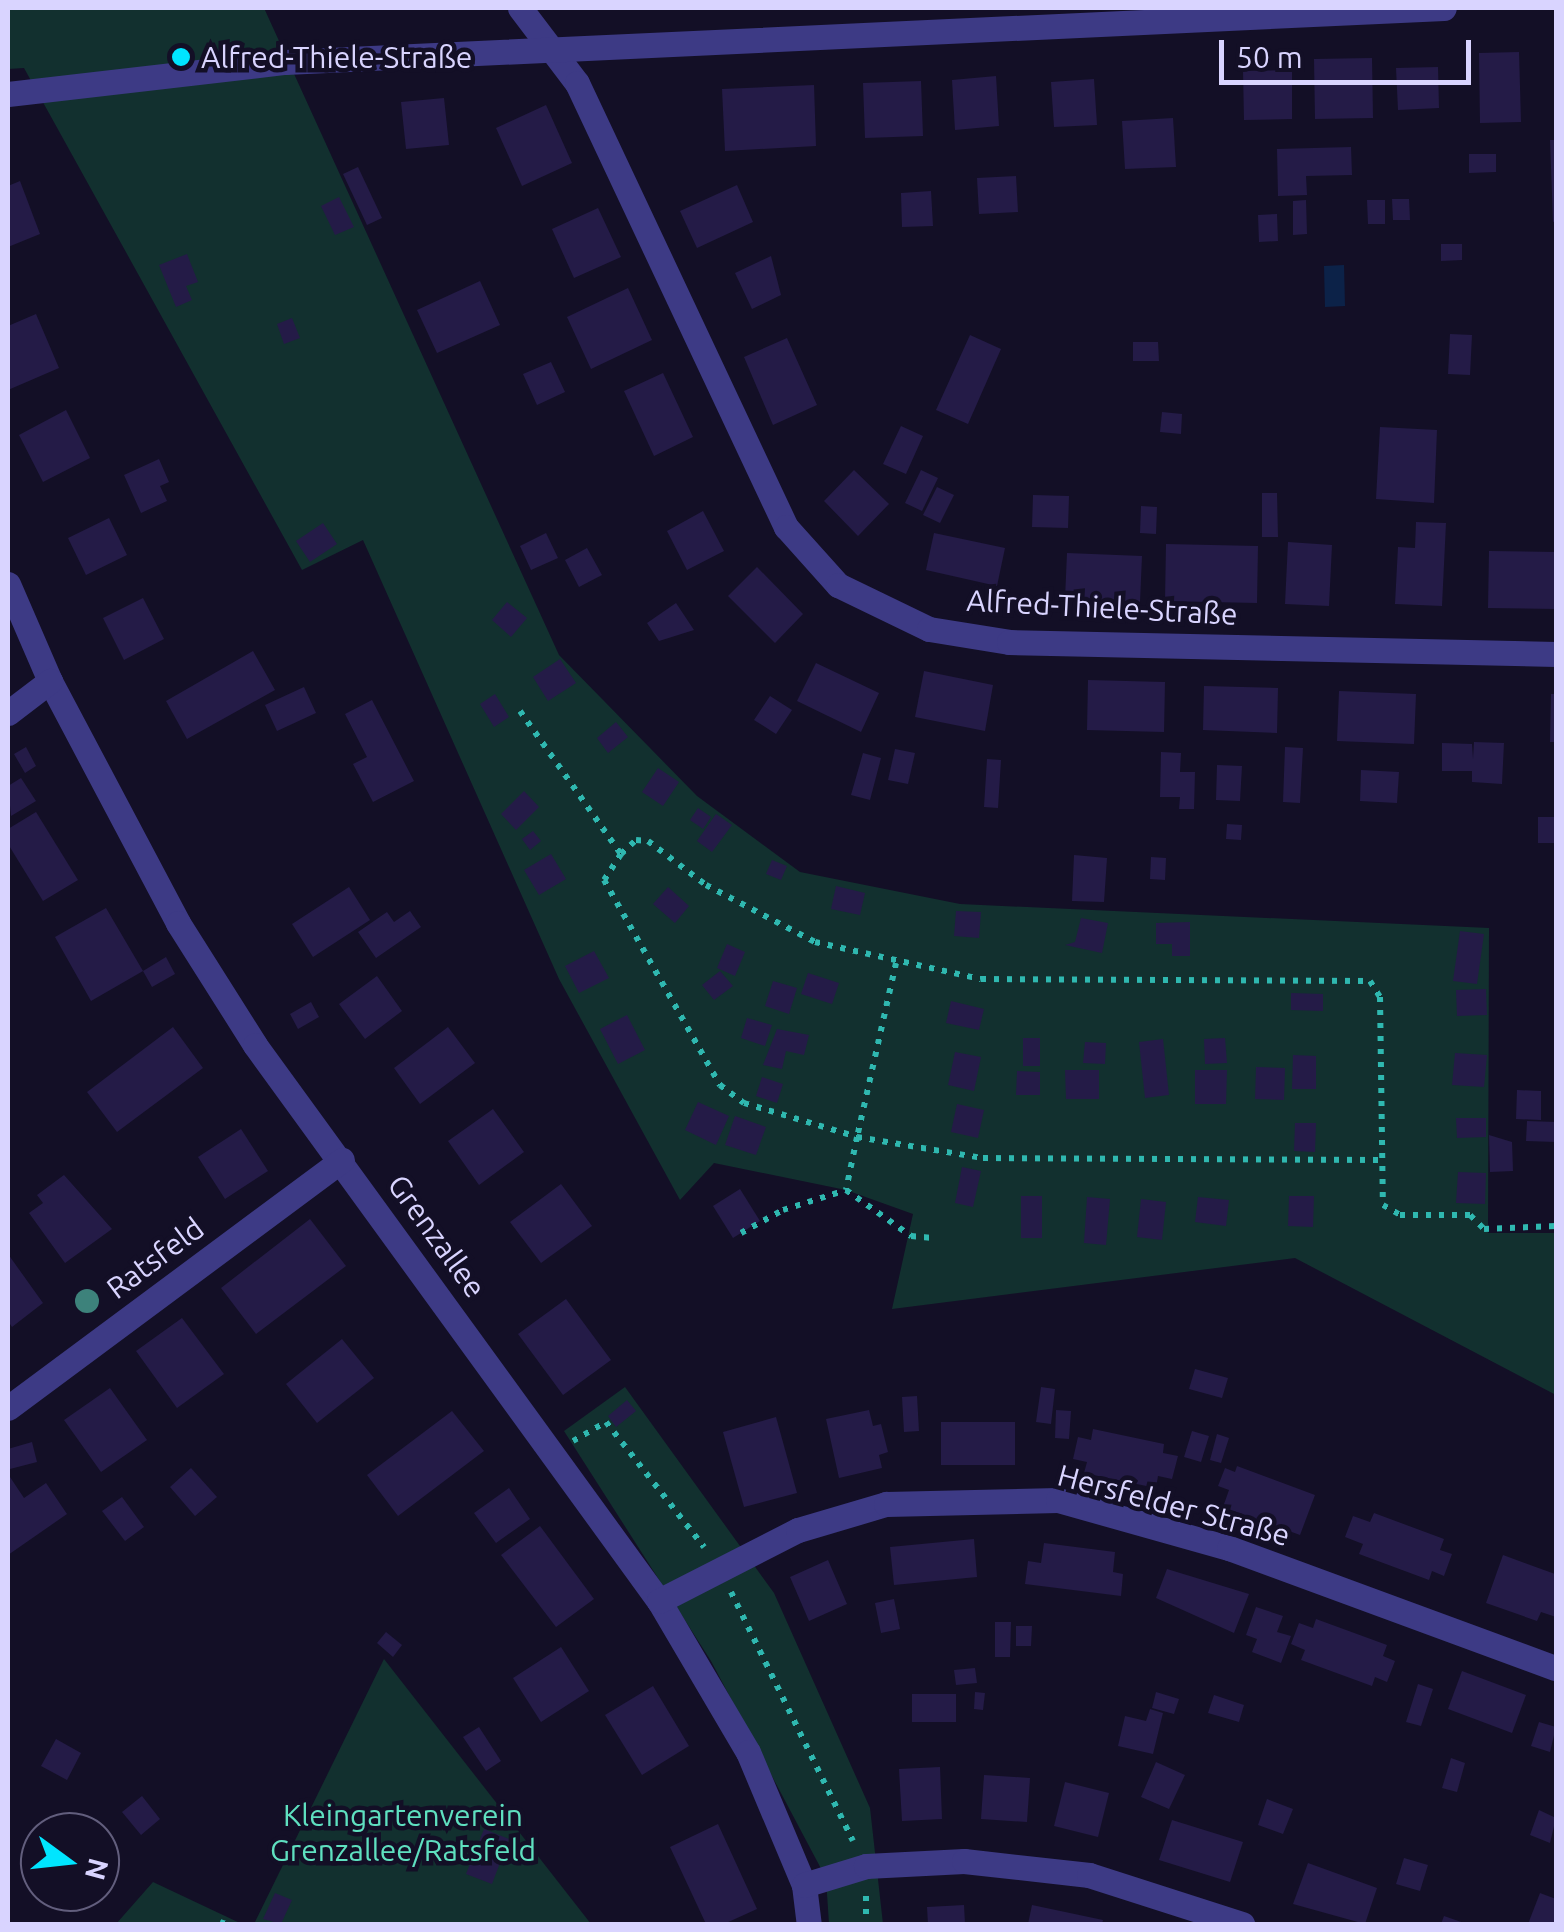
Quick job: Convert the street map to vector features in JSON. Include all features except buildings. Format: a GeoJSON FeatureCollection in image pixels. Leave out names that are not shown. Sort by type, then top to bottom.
{"type":"FeatureCollection","features":[{"type":"Feature","properties":{"kind":"street","name":"Alfred-Thiele-Straße"},"geometry":{"type":"LineString","coordinates":[[520,8],[532,31],[556,52],[577,84],[786,527],[838,585],[929,629],[1009,642],[1556,654]]}},
{"type":"Feature","properties":{"kind":"street"},"geometry":{"type":"LineString","coordinates":[[8,94],[285,62],[1444,8]]}},
{"type":"Feature","properties":{"kind":"street","name":"Grenzallee"},"geometry":{"type":"LineString","coordinates":[[8,584],[50,681],[178,924],[256,1045],[555,1452],[658,1601],[748,1752],[804,1885],[809,1924]]}},
{"type":"Feature","properties":{"kind":"street"},"geometry":{"type":"LineString","coordinates":[[8,713],[50,681]]}},
{"type":"Feature","properties":{"kind":"street","name":"Ratsfeld"},"geometry":{"type":"LineString","coordinates":[[8,1408],[342,1160]]}},
{"type":"Feature","properties":{"kind":"street","name":"Hersfelder Straße"},"geometry":{"type":"LineString","coordinates":[[658,1601],[719,1566],[798,1530],[886,1504],[1058,1500],[1228,1548],[1556,1668]]}},
{"type":"Feature","properties":{"kind":"street"},"geometry":{"type":"LineString","coordinates":[[804,1885],[866,1866],[964,1862],[1089,1875],[1242,1924]]}},
{"type":"Feature","properties":{"kind":"path"},"geometry":{"type":"LineString","coordinates":[[520,711],[622,854]]}},
{"type":"Feature","properties":{"kind":"path"},"geometry":{"type":"LineString","coordinates":[[1380,1160],[983,1158],[857,1137],[744,1104],[720,1085],[604,880],[636,840],[648,841],[706,886],[815,942],[981,980],[1370,981],[1380,997],[1380,1160],[1384,1205],[1400,1216],[1470,1215],[1484,1229],[1556,1226]]}},
{"type":"Feature","properties":{"kind":"path"},"geometry":{"type":"LineString","coordinates":[[846,1190],[896,963]]}},
{"type":"Feature","properties":{"kind":"path"},"geometry":{"type":"LineString","coordinates":[[741,1233],[783,1210],[846,1190]]}},
{"type":"Feature","properties":{"kind":"path"},"geometry":{"type":"LineString","coordinates":[[846,1190],[910,1236],[933,1238]]}},
{"type":"Feature","properties":{"kind":"path"},"geometry":{"type":"LineString","coordinates":[[555,1452],[606,1422],[719,1566],[866,1866],[866,1924]]}},
{"type":"Feature","properties":{"kind":"green space"},"geometry":{"type":"Polygon","coordinates":[[[8,8],[264,8],[559,655],[697,796],[800,872],[960,904],[1489,928],[1488,1233],[1556,1233],[1556,1395],[1295,1258],[892,1309],[913,1214],[846,1190],[714,1163],[680,1200],[559,979],[363,540],[302,570],[24,68],[8,69],[8,8]]]}},
{"type":"Feature","properties":{"kind":"green space"},"geometry":{"type":"Polygon","coordinates":[[[625,1387],[774,1593],[870,1808],[883,1924],[829,1924],[826,1878],[711,1661],[564,1431],[625,1387]]]}},
{"type":"Feature","properties":{"kind":"green space","name":"Kleingartenverein Grenzallee/Ratsfeld"},"geometry":{"type":"Polygon","coordinates":[[[384,1659],[591,1924],[254,1924],[384,1659]]]}},
{"type":"Feature","properties":{"kind":"green space","name":"Kleingartenverein Grenzallee/Ratsfeld"},"geometry":{"type":"Polygon","coordinates":[[[153,1882],[242,1924],[116,1924],[153,1882]]]}},
{"type":"Feature","properties":{"kind":"water"},"geometry":{"type":"Polygon","coordinates":[[[1344,265],[1345,306],[1325,307],[1324,266],[1344,265]]]}},
{"type":"Feature","properties":{"kind":"place","name":"Alfred-Thiele-Straße"},"geometry":{"type":"Point","coordinates":[181,57]}}]}
